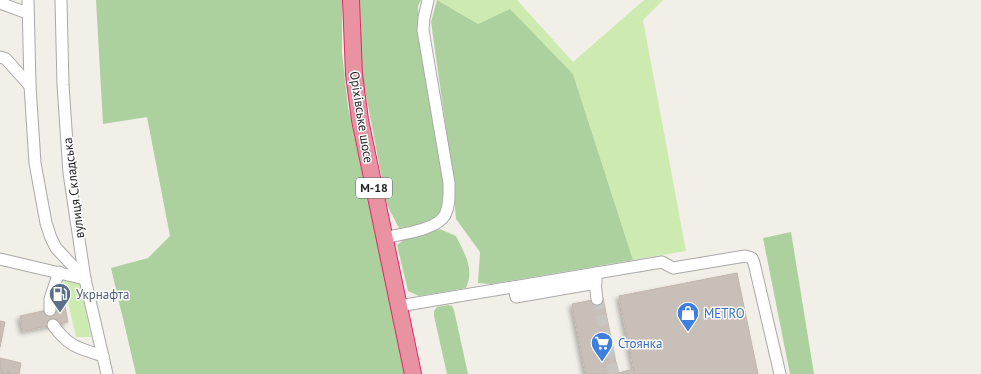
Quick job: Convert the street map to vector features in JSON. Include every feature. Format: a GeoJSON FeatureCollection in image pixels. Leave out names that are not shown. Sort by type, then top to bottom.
{"type":"FeatureCollection","features":[{"type":"Feature","properties":{"kind":"highway","name":"Оріхівське шосе"},"geometry":{"type":"LineString","coordinates":[[351,0],[354,74],[360,120],[413,374]]}},
{"type":"Feature","properties":{"kind":"street"},"geometry":{"type":"LineString","coordinates":[[28,0],[27,13],[30,86],[35,163],[46,223],[56,248],[85,279]]}},
{"type":"Feature","properties":{"kind":"street","name":"вулиця Складська"},"geometry":{"type":"LineString","coordinates":[[61,0],[63,85],[69,173],[85,279],[107,374]]}},
{"type":"Feature","properties":{"kind":"street"},"geometry":{"type":"LineString","coordinates":[[384,238],[438,224],[445,216],[448,208],[449,183],[423,30],[428,0]]}},
{"type":"Feature","properties":{"kind":"street"},"geometry":{"type":"LineString","coordinates":[[0,3],[27,13]]}},
{"type":"Feature","properties":{"kind":"street"},"geometry":{"type":"LineString","coordinates":[[0,57],[6,59],[30,86]]}},
{"type":"Feature","properties":{"kind":"street"},"geometry":{"type":"LineString","coordinates":[[399,306],[515,292],[595,278],[662,262],[673,268],[746,256],[752,258],[754,263],[780,374]]}},
{"type":"Feature","properties":{"kind":"street"},"geometry":{"type":"LineString","coordinates":[[0,259],[85,279]]}},
{"type":"Feature","properties":{"kind":"street"},"geometry":{"type":"LineString","coordinates":[[50,310],[50,298],[59,272]]}},
{"type":"Feature","properties":{"kind":"street"},"geometry":{"type":"LineString","coordinates":[[595,278],[598,299]]}},
{"type":"Feature","properties":{"kind":"street"},"geometry":{"type":"LineString","coordinates":[[53,325],[61,336],[75,347],[103,356]]}},
{"type":"Feature","properties":{"kind":"green space"},"geometry":{"type":"Polygon","coordinates":[[[96,0],[342,0],[342,52],[348,107],[406,374],[136,374],[111,268],[148,258],[170,236],[147,117],[103,124],[96,0]]]}},
{"type":"Feature","properties":{"kind":"green space"},"geometry":{"type":"Polygon","coordinates":[[[360,0],[421,0],[418,6],[420,44],[446,191],[442,209],[430,223],[399,228],[387,205],[358,53],[360,0]]]}},
{"type":"Feature","properties":{"kind":"green space"},"geometry":{"type":"Polygon","coordinates":[[[437,0],[517,0],[573,62],[644,0],[663,0],[643,20],[686,251],[633,260],[573,74],[510,10],[478,24],[437,0]]]}},
{"type":"Feature","properties":{"kind":"green space"},"geometry":{"type":"Polygon","coordinates":[[[437,0],[478,24],[510,9],[573,74],[633,260],[491,284],[478,283],[480,252],[456,219],[450,157],[431,22],[437,0]]]}},
{"type":"Feature","properties":{"kind":"green space"},"geometry":{"type":"Polygon","coordinates":[[[440,229],[456,236],[465,255],[469,267],[466,288],[419,296],[408,291],[397,245],[408,237],[440,229]]]}},
{"type":"Feature","properties":{"kind":"green space"},"geometry":{"type":"Polygon","coordinates":[[[791,232],[814,374],[790,374],[763,238],[791,232]]]}},
{"type":"Feature","properties":{"kind":"green space"},"geometry":{"type":"Polygon","coordinates":[[[64,280],[80,283],[91,337],[76,337],[64,280]]]}},
{"type":"Feature","properties":{"kind":"green space"},"geometry":{"type":"Polygon","coordinates":[[[448,305],[452,306],[454,310],[468,374],[447,374],[434,311],[437,307],[448,305]]]}},
{"type":"Feature","properties":{"kind":"building","name":"METRO"},"geometry":{"type":"Polygon","coordinates":[[[737,273],[758,374],[635,374],[619,296],[737,273]]]}},
{"type":"Feature","properties":{"kind":"building"},"geometry":{"type":"Polygon","coordinates":[[[603,298],[618,373],[634,369],[635,374],[586,374],[572,304],[603,298]]]}},
{"type":"Feature","properties":{"kind":"building"},"geometry":{"type":"Polygon","coordinates":[[[65,306],[68,322],[23,331],[20,316],[65,306]]]}},
{"type":"Feature","properties":{"kind":"building"},"geometry":{"type":"Polygon","coordinates":[[[0,321],[5,322],[0,347],[0,321]]]}},
{"type":"Feature","properties":{"kind":"building"},"geometry":{"type":"Polygon","coordinates":[[[0,358],[21,363],[19,374],[0,371],[0,358]]]}},
{"type":"Feature","properties":{"kind":"tunnel"},"geometry":{"type":"LineString","coordinates":[[597,299],[614,374]]}},
{"type":"Feature","properties":{"kind":"place","name":"Укрнафта"},"geometry":{"type":"Point","coordinates":[60,314]}},
{"type":"Feature","properties":{"kind":"place","name":"METRO"},"geometry":{"type":"Point","coordinates":[688,332]}},
{"type":"Feature","properties":{"kind":"place","name":"Стоянка"},"geometry":{"type":"Point","coordinates":[602,362]}}]}
